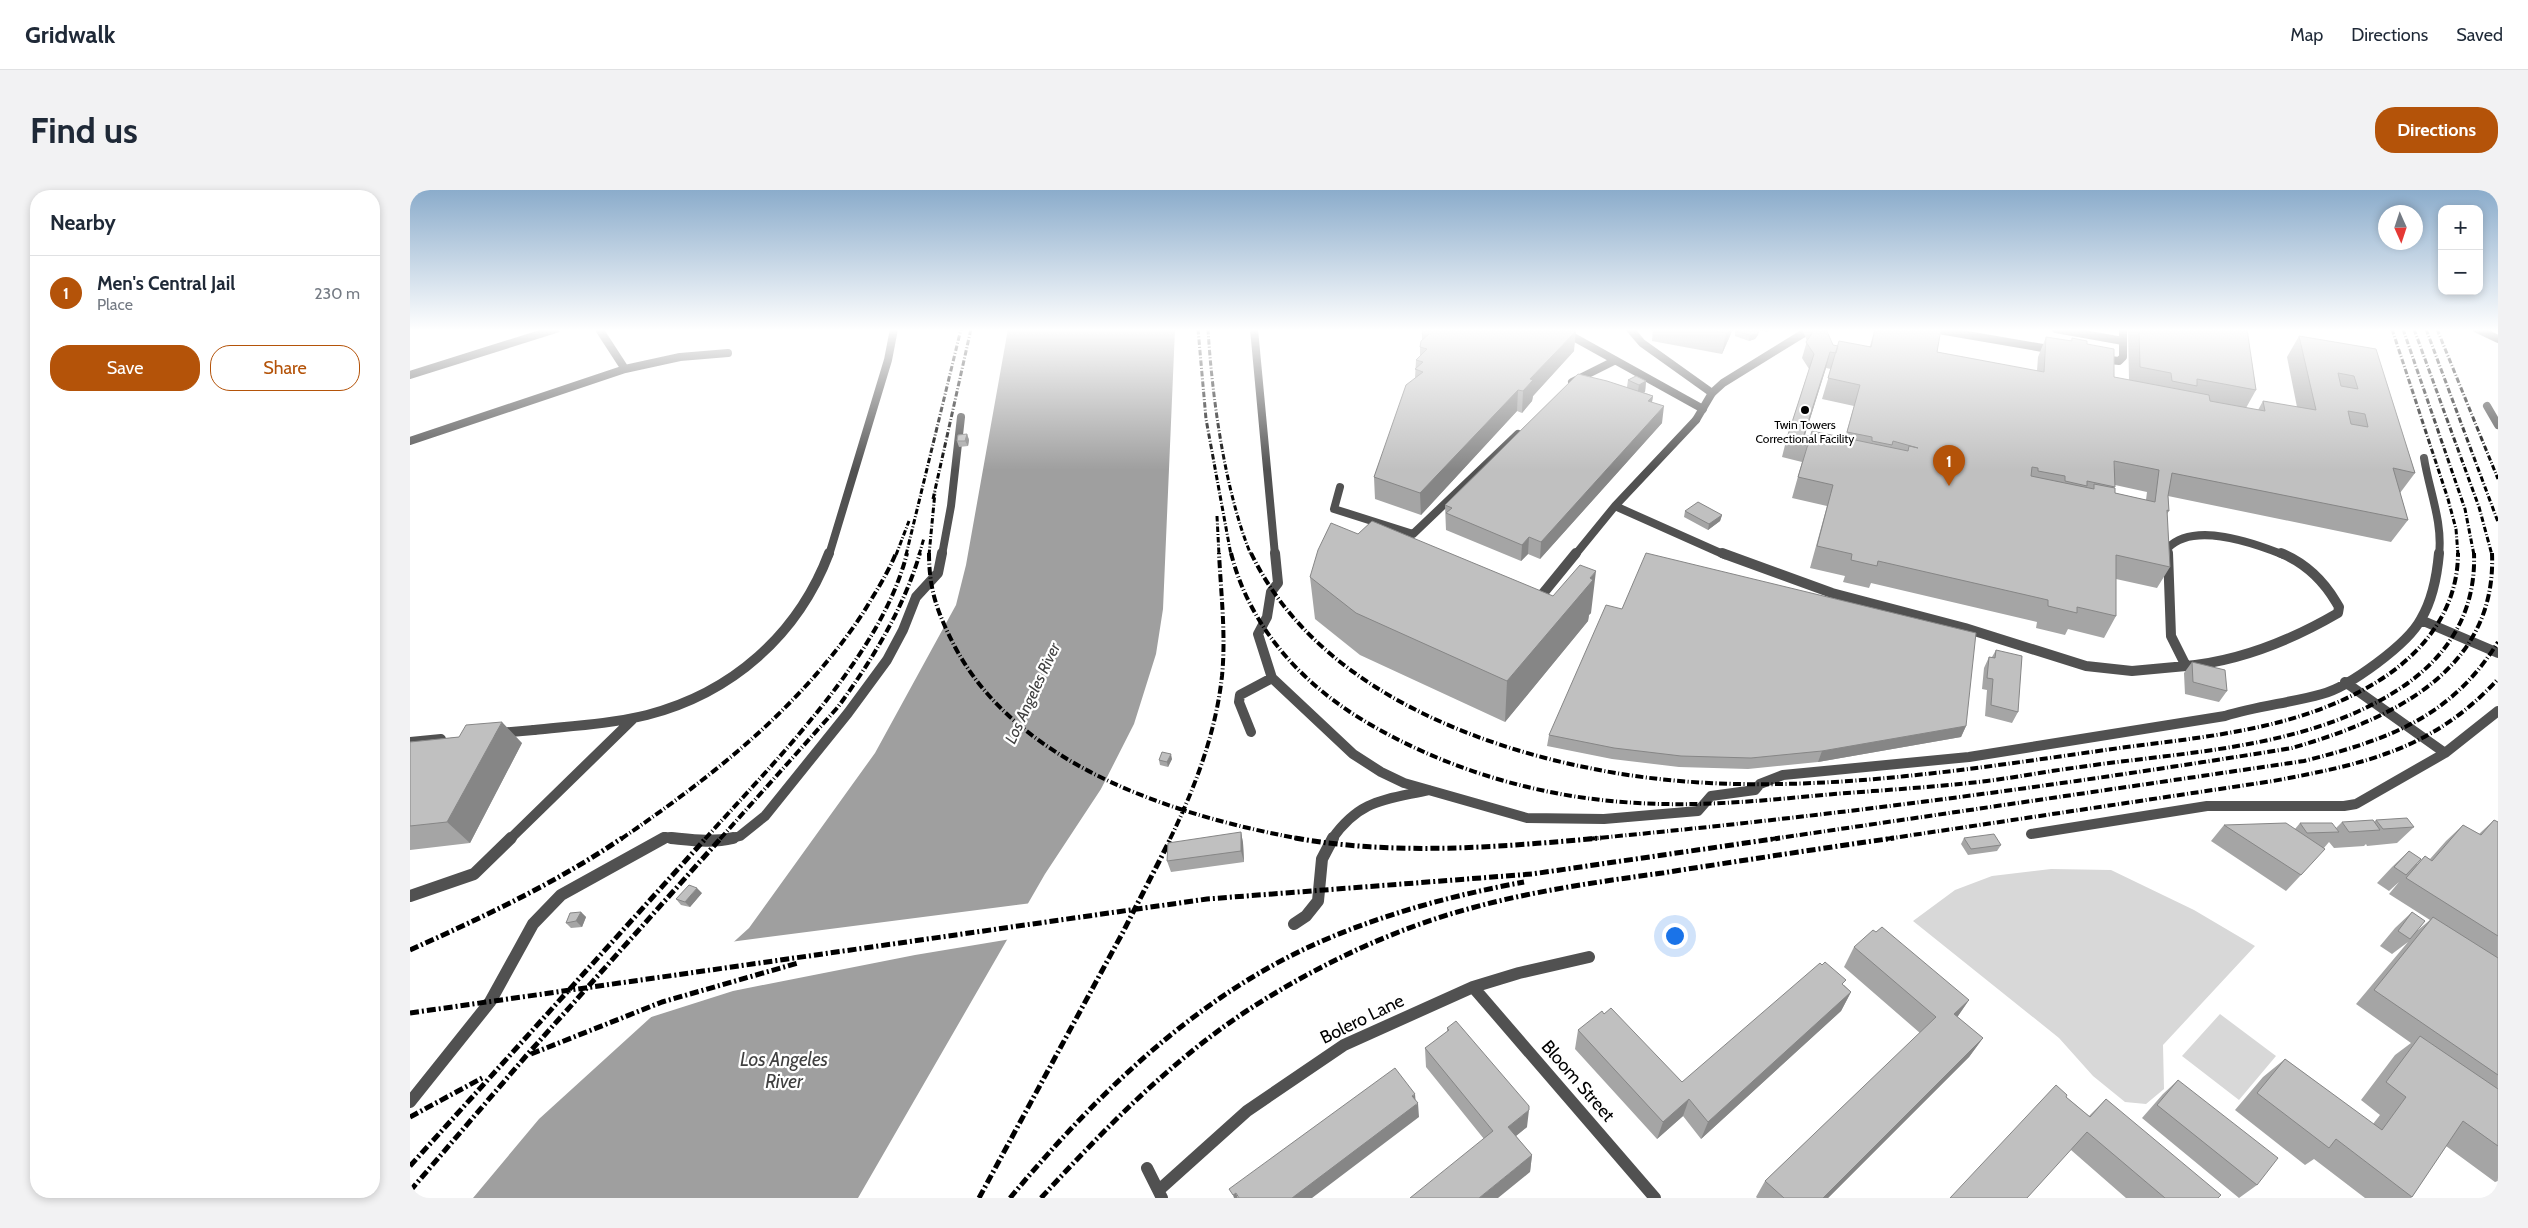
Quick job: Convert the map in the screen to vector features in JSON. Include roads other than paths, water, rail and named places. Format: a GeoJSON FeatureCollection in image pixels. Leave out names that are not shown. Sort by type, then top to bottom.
{"type":"FeatureCollection","features":[{"type":"Feature","properties":{"kind":"street"},"geometry":{"type":"LineString","coordinates":[[410,441],[604,376]]}},
{"type":"Feature","properties":{"kind":"street"},"geometry":{"type":"LineString","coordinates":[[486,734],[634,718],[684,704],[724,684],[759,657],[803,606],[824,566],[883,376]]}},
{"type":"Feature","properties":{"kind":"street"},"geometry":{"type":"LineString","coordinates":[[1258,376],[1278,583],[1270,590],[1267,618],[1258,629],[1258,634],[1272,678],[1353,754],[1381,772],[1404,783],[1432,789],[1449,797],[1527,818],[1604,819],[1693,812],[1698,810],[1711,796],[1755,790],[1760,784],[1783,775],[1969,757],[2225,716],[2248,708],[2324,694],[2385,657],[2404,640],[2421,620],[2436,582],[2440,546],[2438,514],[2428,486],[2424,458]]}},
{"type":"Feature","properties":{"kind":"street"},"geometry":{"type":"LineString","coordinates":[[1566,388],[1573,381],[1583,376]]}},
{"type":"Feature","properties":{"kind":"street"},"geometry":{"type":"LineString","coordinates":[[1642,376],[1702,409]]}},
{"type":"Feature","properties":{"kind":"street"},"geometry":{"type":"LineString","coordinates":[[1687,376],[1712,394]]}},
{"type":"Feature","properties":{"kind":"street"},"geometry":{"type":"LineString","coordinates":[[1532,607],[1615,506],[1696,420],[1712,394],[1723,383],[1734,376]]}},
{"type":"Feature","properties":{"kind":"street"},"geometry":{"type":"LineString","coordinates":[[2487,406],[2498,425]]}},
{"type":"Feature","properties":{"kind":"street"},"geometry":{"type":"LineString","coordinates":[[410,1102],[490,1002],[533,924],[560,895],[665,837],[702,842],[719,841],[740,836],[765,816],[783,794],[848,713],[887,660],[903,630],[916,597],[938,573],[951,506],[961,418]]}},
{"type":"Feature","properties":{"kind":"street"},"geometry":{"type":"LineString","coordinates":[[1340,486],[1334,509],[1413,534],[1524,428]]}},
{"type":"Feature","properties":{"kind":"street"},"geometry":{"type":"LineString","coordinates":[[1615,506],[1700,544],[1832,593],[1965,628],[2094,669],[2130,672],[2186,667],[2239,659],[2297,638],[2338,613],[2339,607],[2310,570],[2282,554],[2247,540],[2192,536],[2178,539],[2168,548],[2171,636],[2186,667]]}},
{"type":"Feature","properties":{"kind":"street"},"geometry":{"type":"LineString","coordinates":[[2421,620],[2498,653]]}},
{"type":"Feature","properties":{"kind":"street"},"geometry":{"type":"LineString","coordinates":[[1251,732],[1239,702],[1240,695],[1272,678]]}},
{"type":"Feature","properties":{"kind":"street"},"geometry":{"type":"LineString","coordinates":[[2344,682],[2445,753]]}},
{"type":"Feature","properties":{"kind":"street"},"geometry":{"type":"LineString","coordinates":[[2031,834],[2207,806],[2344,806],[2356,804],[2445,753],[2498,711]]}},
{"type":"Feature","properties":{"kind":"street"},"geometry":{"type":"LineString","coordinates":[[410,896],[474,874],[634,718]]}},
{"type":"Feature","properties":{"kind":"street"},"geometry":{"type":"LineString","coordinates":[[410,742],[448,738]]}},
{"type":"Feature","properties":{"kind":"street"},"geometry":{"type":"LineString","coordinates":[[1294,924],[1307,916],[1318,903],[1321,890],[1322,856],[1338,831],[1352,817],[1366,806],[1432,789]]}},
{"type":"Feature","properties":{"kind":"street","name":"Bolero Lane"},"geometry":{"type":"LineString","coordinates":[[1160,1194],[1247,1111],[1344,1045],[1473,987],[1519,973],[1589,957]]}},
{"type":"Feature","properties":{"kind":"street","name":"Bloom Street"},"geometry":{"type":"LineString","coordinates":[[1473,987],[1655,1198]]}},
{"type":"Feature","properties":{"kind":"street"},"geometry":{"type":"LineString","coordinates":[[1147,1168],[1160,1194]]}},
{"type":"Feature","properties":{"kind":"water","name":"Los Angeles River"},"geometry":{"type":"Polygon","coordinates":[[[1000,376],[1173,376],[1163,609],[1156,654],[1134,724],[1101,789],[1045,874],[858,1198],[473,1198],[539,1119],[749,928],[875,753],[956,605],[966,565],[1000,376]]]}},
{"type":"Feature","properties":{"kind":"railway"},"geometry":{"type":"LineString","coordinates":[[906,555],[950,376]]}},
{"type":"Feature","properties":{"kind":"railway"},"geometry":{"type":"LineString","coordinates":[[933,499],[960,376]]}},
{"type":"Feature","properties":{"kind":"railway"},"geometry":{"type":"LineString","coordinates":[[1202,376],[1206,419],[1231,555]]}},
{"type":"Feature","properties":{"kind":"railway"},"geometry":{"type":"LineString","coordinates":[[1212,376],[1227,474],[1234,503],[1251,555]]}},
{"type":"Feature","properties":{"kind":"railway"},"geometry":{"type":"LineString","coordinates":[[2407,376],[2448,499],[2456,529],[2458,554]]}},
{"type":"Feature","properties":{"kind":"railway"},"geometry":{"type":"LineString","coordinates":[[2419,376],[2465,509],[2474,555]]}},
{"type":"Feature","properties":{"kind":"railway"},"geometry":{"type":"LineString","coordinates":[[2431,376],[2479,507],[2492,555]]}},
{"type":"Feature","properties":{"kind":"railway"},"geometry":{"type":"LineString","coordinates":[[2444,376],[2498,522]]}},
{"type":"Feature","properties":{"kind":"railway"},"geometry":{"type":"LineString","coordinates":[[2456,376],[2498,479]]}},
{"type":"Feature","properties":{"kind":"railway"},"geometry":{"type":"LineString","coordinates":[[929,555],[935,492]]}},
{"type":"Feature","properties":{"kind":"railway"},"geometry":{"type":"LineString","coordinates":[[1217,516],[1219,555]]}},
{"type":"Feature","properties":{"kind":"railway"},"geometry":{"type":"LineString","coordinates":[[896,555],[909,521]]}},
{"type":"Feature","properties":{"kind":"railway"},"geometry":{"type":"LineString","coordinates":[[919,555],[924,538]]}},
{"type":"Feature","properties":{"kind":"railway"},"geometry":{"type":"LineString","coordinates":[[621,839],[722,765],[753,738],[812,679],[839,647],[863,613],[896,553]]}},
{"type":"Feature","properties":{"kind":"railway"},"geometry":{"type":"LineString","coordinates":[[705,839],[793,742],[850,668],[875,630],[894,591],[907,553]]}},
{"type":"Feature","properties":{"kind":"railway"},"geometry":{"type":"LineString","coordinates":[[720,839],[838,707],[851,689],[896,614],[920,553]]}},
{"type":"Feature","properties":{"kind":"railway"},"geometry":{"type":"LineString","coordinates":[[1183,810],[1210,739],[1222,676],[1224,645],[1219,553]]}},
{"type":"Feature","properties":{"kind":"railway"},"geometry":{"type":"LineString","coordinates":[[1231,553],[1249,601],[1261,623],[1276,644],[1310,681],[1350,712],[1417,749],[1452,764],[1525,787],[1600,800],[1663,804],[1761,801],[1987,781],[2250,744],[2333,722],[2372,705],[2408,683],[2437,657],[2449,642],[2466,610],[2474,573],[2474,555]]}},
{"type":"Feature","properties":{"kind":"railway"},"geometry":{"type":"LineString","coordinates":[[1251,553],[1277,597],[1311,636],[1350,670],[1394,698],[1441,722],[1490,741],[1589,768],[1653,778],[1717,783],[1782,784],[1847,781],[1977,768],[2235,732],[2298,717],[2329,706],[2379,681],[2414,653],[2441,618],[2450,598],[2456,576],[2458,554]]}},
{"type":"Feature","properties":{"kind":"railway"},"geometry":{"type":"LineString","coordinates":[[929,555],[933,591],[944,624],[955,647],[983,689],[1018,724],[1060,754],[1105,779],[1153,800],[1183,810]]}},
{"type":"Feature","properties":{"kind":"railway"},"geometry":{"type":"LineString","coordinates":[[1587,839],[1941,800],[2292,748],[2365,722],[2399,705],[2430,685],[2456,660],[2476,630],[2489,594],[2492,555]]}},
{"type":"Feature","properties":{"kind":"railway"},"geometry":{"type":"LineString","coordinates":[[1772,839],[2304,761],[2334,753],[2389,734],[2438,708],[2460,690],[2480,668],[2498,642]]}},
{"type":"Feature","properties":{"kind":"railway"},"geometry":{"type":"LineString","coordinates":[[1886,839],[2273,781],[2337,768],[2367,760],[2422,738],[2448,722],[2473,703],[2498,679]]}},
{"type":"Feature","properties":{"kind":"railway"},"geometry":{"type":"LineString","coordinates":[[1170,839],[1183,810]]}},
{"type":"Feature","properties":{"kind":"railway"},"geometry":{"type":"LineString","coordinates":[[1183,810],[1253,829],[1300,839]]}},
{"type":"Feature","properties":{"kind":"railway"},"geometry":{"type":"LineString","coordinates":[[410,950],[545,885],[622,838]]}},
{"type":"Feature","properties":{"kind":"railway"},"geometry":{"type":"LineString","coordinates":[[569,990],[706,838]]}},
{"type":"Feature","properties":{"kind":"railway"},"geometry":{"type":"LineString","coordinates":[[587,988],[721,838]]}},
{"type":"Feature","properties":{"kind":"railway"},"geometry":{"type":"LineString","coordinates":[[1135,909],[1171,838]]}},
{"type":"Feature","properties":{"kind":"railway"},"geometry":{"type":"LineString","coordinates":[[1295,838],[1300,839]]}},
{"type":"Feature","properties":{"kind":"railway"},"geometry":{"type":"LineString","coordinates":[[1300,839],[1371,847],[1448,848],[1601,838]]}},
{"type":"Feature","properties":{"kind":"railway"},"geometry":{"type":"LineString","coordinates":[[1135,909],[1207,899],[1532,874],[1780,838]]}},
{"type":"Feature","properties":{"kind":"railway"},"geometry":{"type":"LineString","coordinates":[[1041,1198],[1119,1116],[1175,1065],[1205,1041],[1235,1019],[1291,984],[1339,958],[1390,935],[1468,909],[1540,892],[1894,838]]}},
{"type":"Feature","properties":{"kind":"railway"},"geometry":{"type":"LineString","coordinates":[[1010,1198],[1077,1122],[1113,1086],[1191,1019],[1232,990],[1276,964],[1346,931],[1396,913],[1446,899],[1524,882]]}},
{"type":"Feature","properties":{"kind":"railway"},"geometry":{"type":"LineString","coordinates":[[587,988],[1135,909]]}},
{"type":"Feature","properties":{"kind":"railway"},"geometry":{"type":"LineString","coordinates":[[979,1198],[1135,909]]}},
{"type":"Feature","properties":{"kind":"railway"},"geometry":{"type":"LineString","coordinates":[[531,1054],[662,1002],[798,963]]}},
{"type":"Feature","properties":{"kind":"railway"},"geometry":{"type":"LineString","coordinates":[[410,1191],[587,988]]}},
{"type":"Feature","properties":{"kind":"railway"},"geometry":{"type":"LineString","coordinates":[[569,990],[587,988]]}},
{"type":"Feature","properties":{"kind":"railway"},"geometry":{"type":"LineString","coordinates":[[410,1013],[569,990]]}},
{"type":"Feature","properties":{"kind":"railway"},"geometry":{"type":"LineString","coordinates":[[410,1166],[569,990]]}},
{"type":"Feature","properties":{"kind":"railway"},"geometry":{"type":"LineString","coordinates":[[410,1117],[484,1077]]}},
{"type":"Feature","properties":{"kind":"place","name":"Twin Towers Correctional Facility"},"geometry":{"type":"Point","coordinates":[1805,410]}},
{"type":"Feature","properties":{"kind":"place","name":"Men's Central Jail"},"geometry":{"type":"Point","coordinates":[1949,486]}}]}
